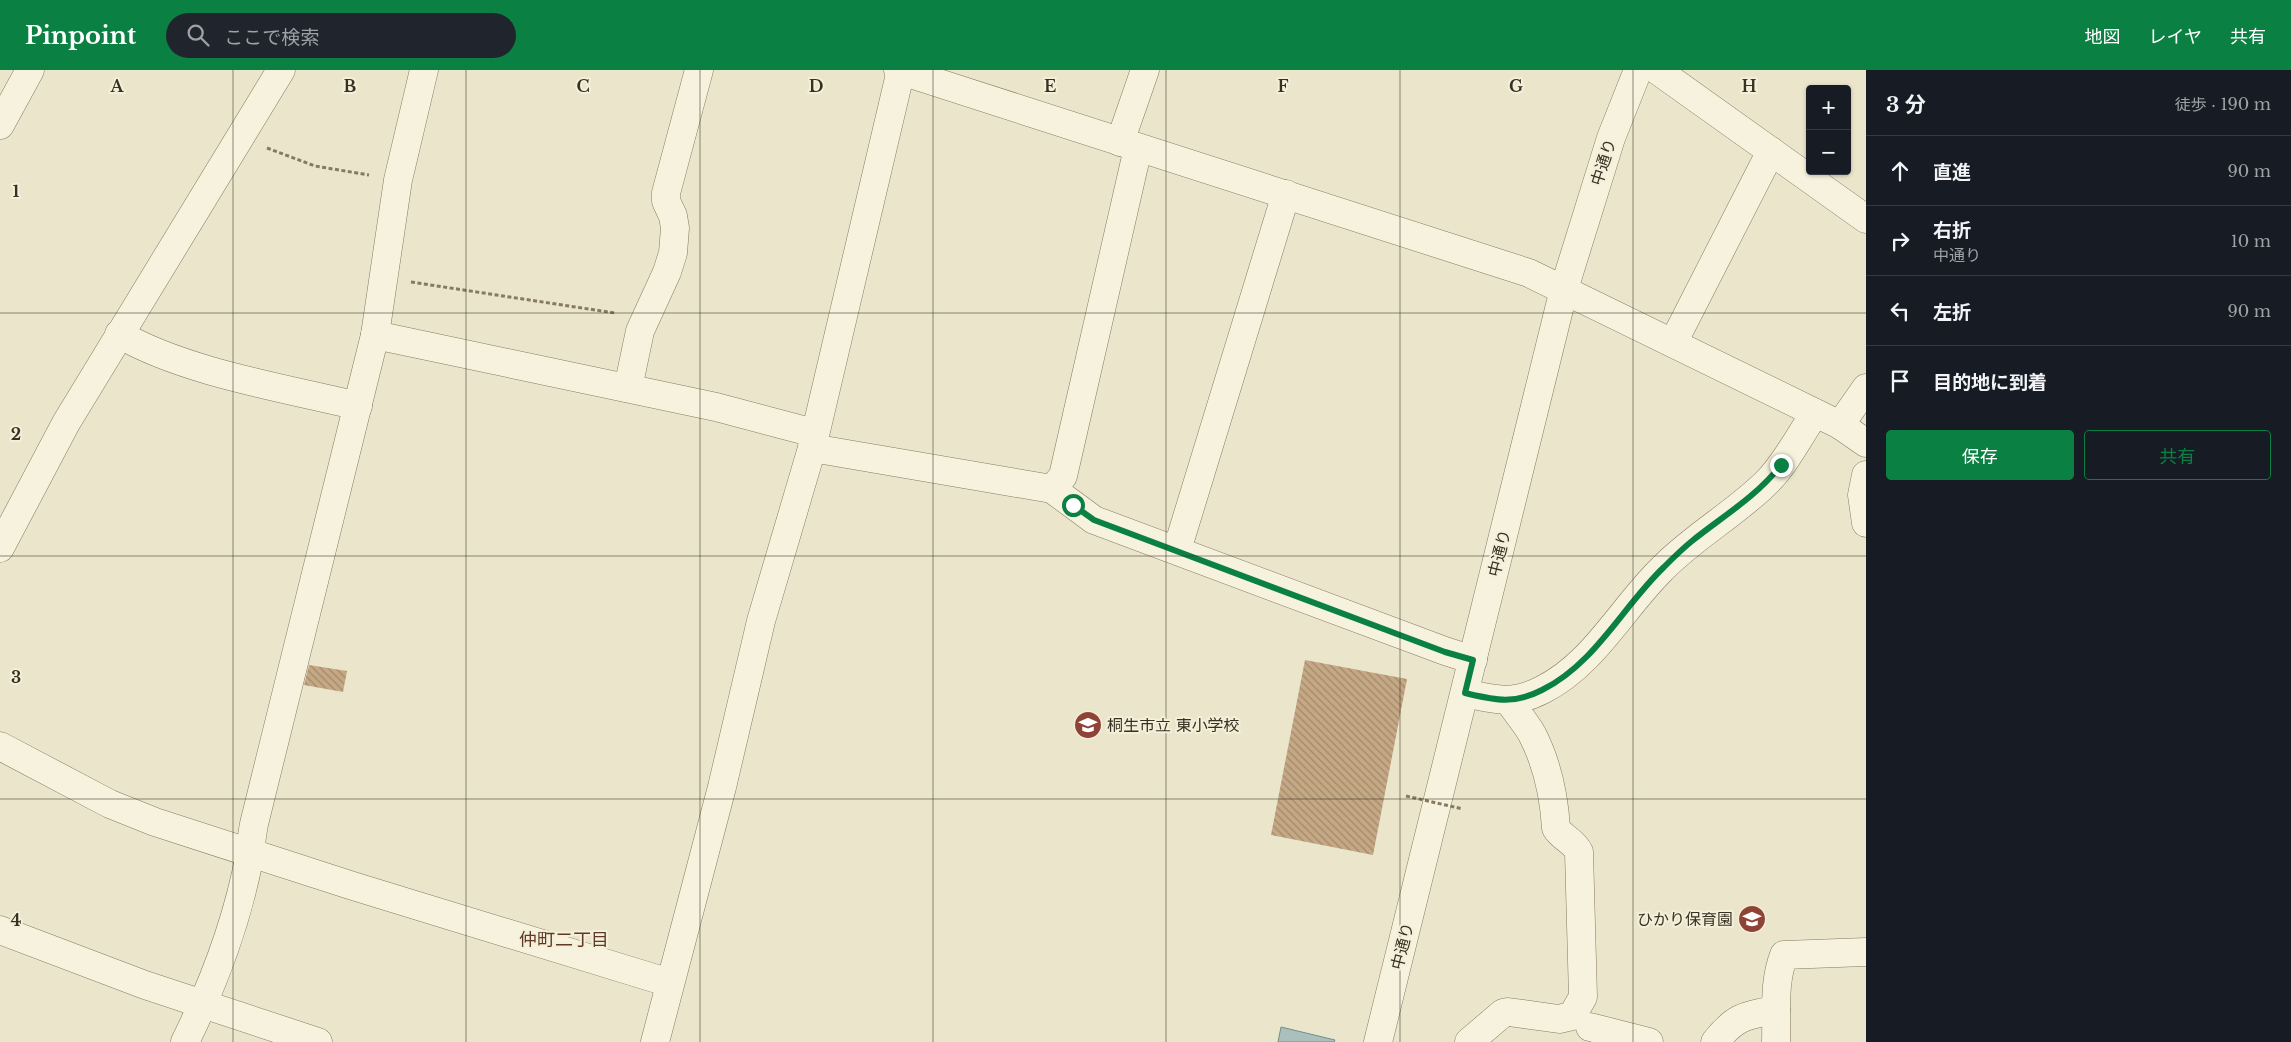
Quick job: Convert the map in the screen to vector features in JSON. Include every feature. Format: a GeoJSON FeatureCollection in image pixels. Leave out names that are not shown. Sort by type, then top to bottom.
{"type":"FeatureCollection","features":[{"type":"Feature","properties":{"kind":"street"},"geometry":{"type":"LineString","coordinates":[[0,125],[30,70]]}},
{"type":"Feature","properties":{"kind":"street"},"geometry":{"type":"LineString","coordinates":[[0,548],[66,423],[281,70]]}},
{"type":"Feature","properties":{"kind":"street"},"geometry":{"type":"LineString","coordinates":[[185,1042],[203,1005],[232,924],[250,852],[254,824],[375,335],[398,180],[424,70]]}},
{"type":"Feature","properties":{"kind":"street"},"geometry":{"type":"LineString","coordinates":[[628,388],[636,345],[646,317],[667,272],[672,253],[675,228],[673,216],[666,201],[666,193],[699,70]]}},
{"type":"Feature","properties":{"kind":"street"},"geometry":{"type":"LineString","coordinates":[[654,1042],[722,788],[761,622],[813,440],[900,70],[1529,273],[1840,425],[1866,443]]}},
{"type":"Feature","properties":{"kind":"street"},"geometry":{"type":"LineString","coordinates":[[1052,488],[1063,476],[1145,70]]}},
{"type":"Feature","properties":{"kind":"street","name":"中通り"},"geometry":{"type":"LineString","coordinates":[[1380,1042],[1564,289],[1611,138],[1638,70]]}},
{"type":"Feature","properties":{"kind":"street"},"geometry":{"type":"LineString","coordinates":[[1657,70],[1866,219]]}},
{"type":"Feature","properties":{"kind":"street"},"geometry":{"type":"LineString","coordinates":[[1673,343],[1771,151]]}},
{"type":"Feature","properties":{"kind":"street"},"geometry":{"type":"LineString","coordinates":[[1177,550],[1286,194]]}},
{"type":"Feature","properties":{"kind":"street"},"geometry":{"type":"LineString","coordinates":[[119,334],[130,341],[192,365],[358,406]]}},
{"type":"Feature","properties":{"kind":"street"},"geometry":{"type":"LineString","coordinates":[[375,335],[716,407],[813,440],[1052,488],[1094,520],[1445,652],[1473,660]]}},
{"type":"Feature","properties":{"kind":"street"},"geometry":{"type":"LineString","coordinates":[[1840,425],[1866,388]]}},
{"type":"Feature","properties":{"kind":"street"},"geometry":{"type":"LineString","coordinates":[[1465,693],[1510,701],[1544,690],[1570,672],[1667,564],[1691,542],[1768,481],[1814,413]]}},
{"type":"Feature","properties":{"kind":"street"},"geometry":{"type":"LineString","coordinates":[[1866,475],[1862,495],[1866,523]]}},
{"type":"Feature","properties":{"kind":"street"},"geometry":{"type":"LineString","coordinates":[[1469,1042],[1503,1013],[1508,1012],[1559,1019],[1572,1016],[1583,997],[1579,852],[1577,847],[1559,833],[1556,828],[1551,789],[1541,753],[1510,701]]}},
{"type":"Feature","properties":{"kind":"street"},"geometry":{"type":"LineString","coordinates":[[0,746],[125,811],[354,886],[670,983]]}},
{"type":"Feature","properties":{"kind":"street"},"geometry":{"type":"LineString","coordinates":[[0,930],[203,1005],[318,1042]]}},
{"type":"Feature","properties":{"kind":"street"},"geometry":{"type":"LineString","coordinates":[[1776,1042],[1776,1010],[1780,964],[1784,955],[1866,952]]}},
{"type":"Feature","properties":{"kind":"street"},"geometry":{"type":"LineString","coordinates":[[1715,1042],[1733,1021],[1754,1014],[1776,1010]]}},
{"type":"Feature","properties":{"kind":"street"},"geometry":{"type":"LineString","coordinates":[[1590,1027],[1649,1042]]}},
{"type":"Feature","properties":{"kind":"path"},"geometry":{"type":"LineString","coordinates":[[241,138],[315,166],[398,180]]}},
{"type":"Feature","properties":{"kind":"path"},"geometry":{"type":"LineString","coordinates":[[384,278],[646,317]]}},
{"type":"Feature","properties":{"kind":"path"},"geometry":{"type":"LineString","coordinates":[[1406,796],[1462,809]]}},
{"type":"Feature","properties":{"kind":"shaded area"},"geometry":{"type":"Polygon","coordinates":[[[1281,1027],[1335,1040],[1334,1042],[1278,1042],[1281,1027]]]}},
{"type":"Feature","properties":{"kind":"building"},"geometry":{"type":"Polygon","coordinates":[[[1305,660],[1407,679],[1373,855],[1271,835],[1305,660]]]}},
{"type":"Feature","properties":{"kind":"building"},"geometry":{"type":"Polygon","coordinates":[[[309,665],[347,671],[343,692],[304,685],[309,665]]]}},
{"type":"Feature","properties":{"kind":"place","name":"桐生市立 東小学校"},"geometry":{"type":"Point","coordinates":[1088,725]}},
{"type":"Feature","properties":{"kind":"place","name":"ひかり保育園"},"geometry":{"type":"Point","coordinates":[1752,919]}},
{"type":"Feature","properties":{"kind":"district","name":"仲町二丁目"},"geometry":{"type":"Point","coordinates":[564,940]}},
{"type":"Feature","properties":{"kind":"route"},"geometry":{"type":"LineString","coordinates":[[1073,505],[1094,520],[1445,652],[1473,660],[1465,693],[1494,700],[1510,701],[1544,690],[1570,672],[1585,658],[1662,568],[1691,542],[1751,496],[1768,481],[1781,465]]}}]}
